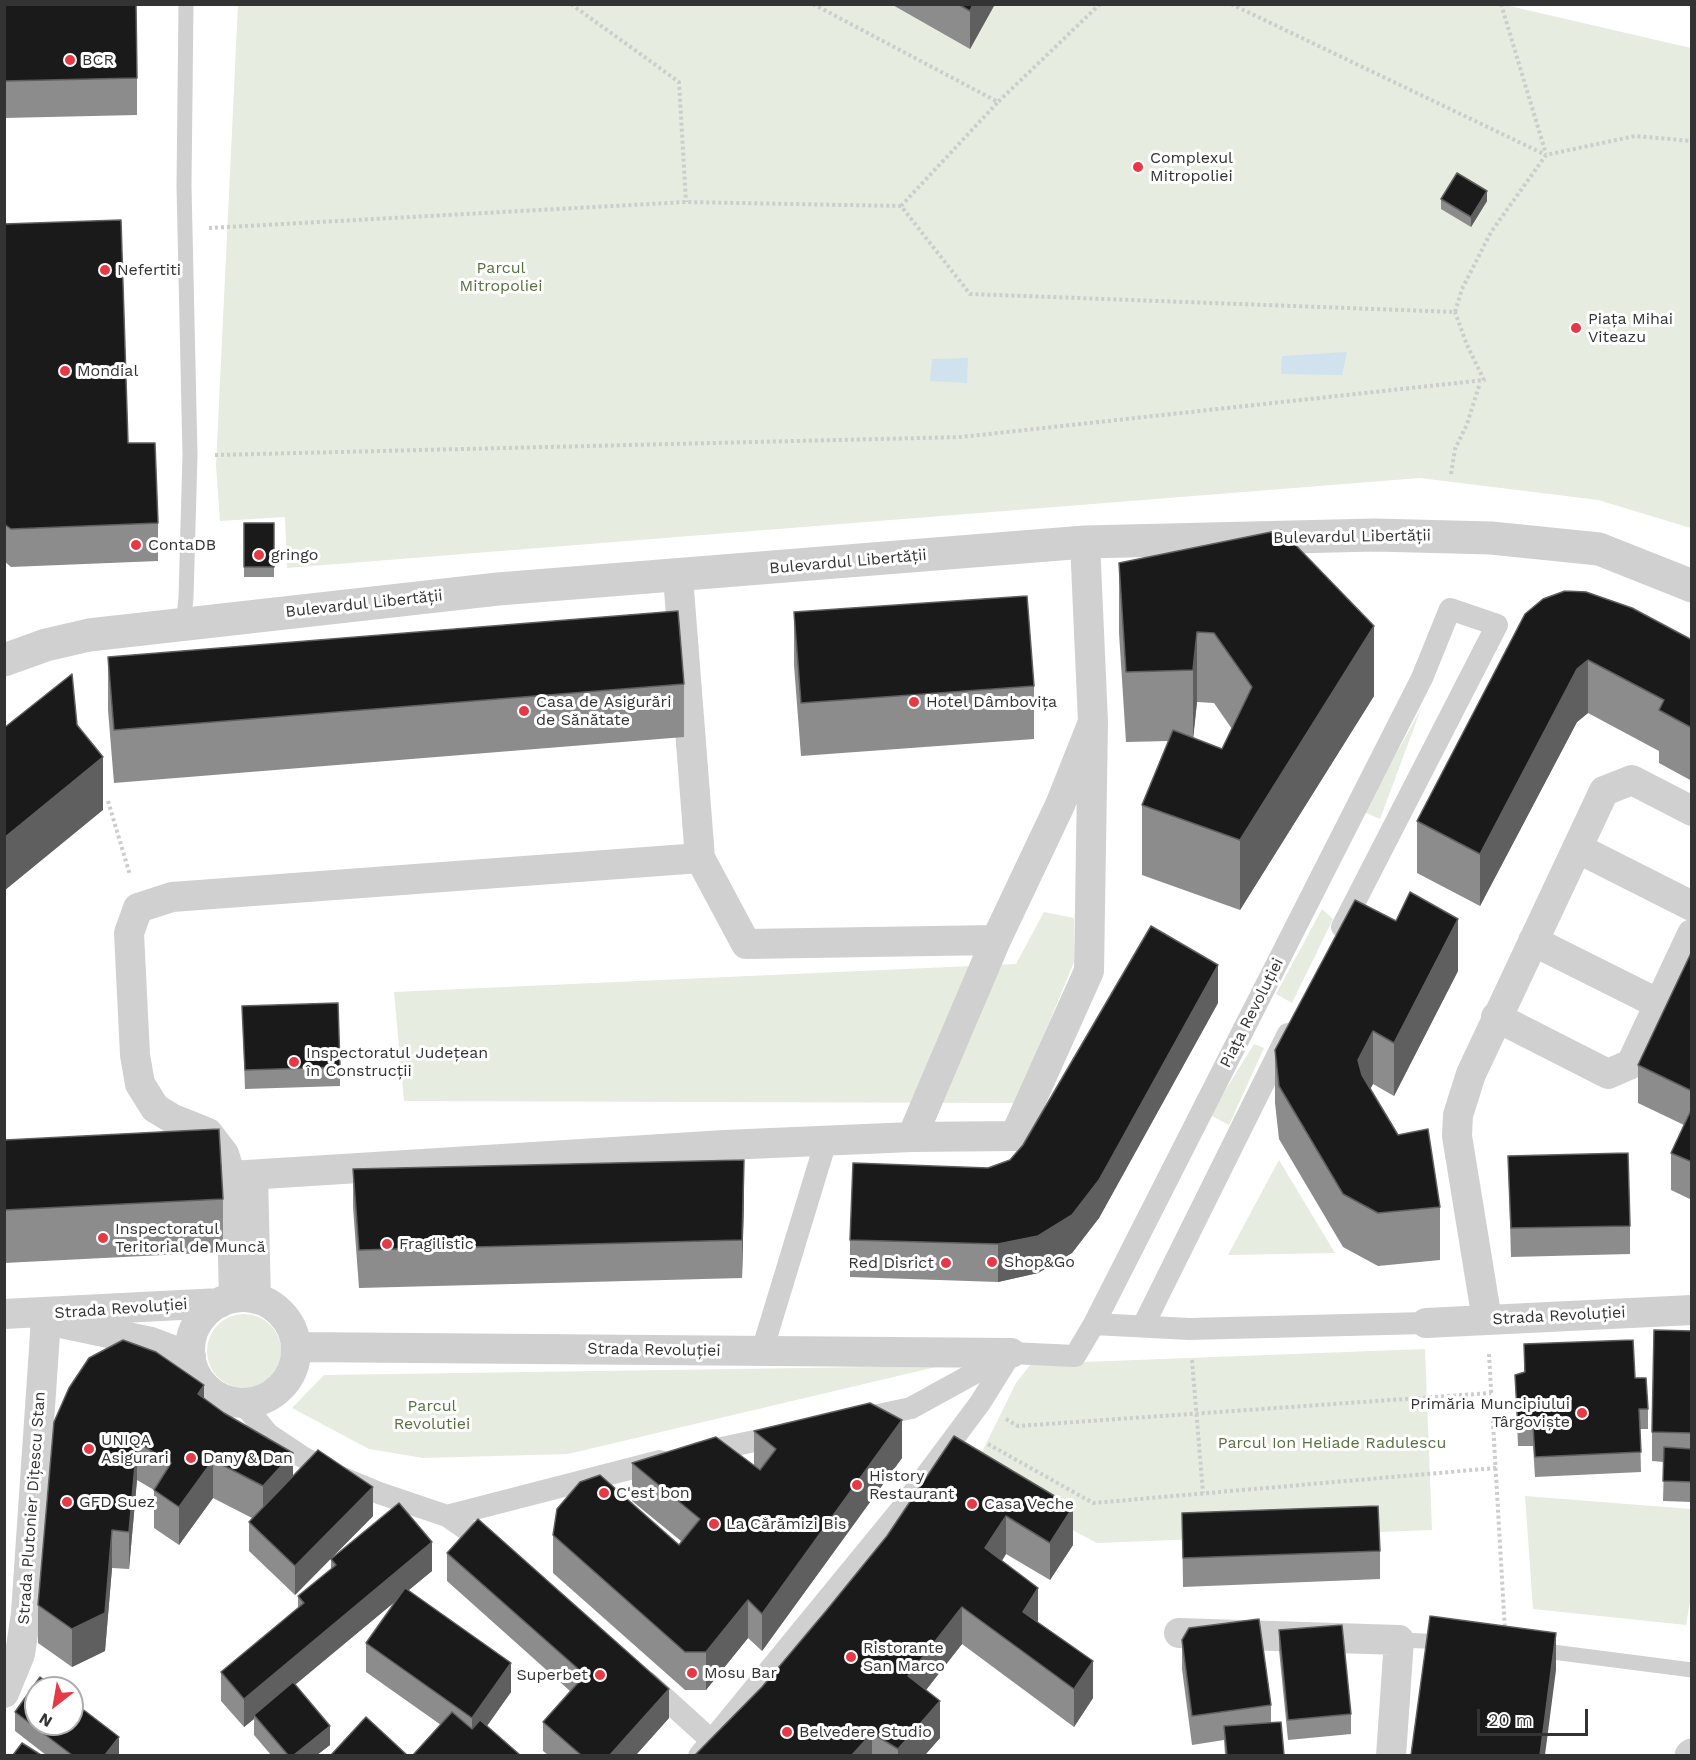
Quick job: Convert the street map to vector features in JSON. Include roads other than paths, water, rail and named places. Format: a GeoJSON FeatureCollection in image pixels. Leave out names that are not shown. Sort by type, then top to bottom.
{"type":"FeatureCollection","features":[{"type":"Feature","properties":{"kind":"street","name":"Bulevardul Libertății"},"geometry":{"type":"LineString","coordinates":[[4,660],[46,645],[89,635],[498,589],[678,577],[1085,542],[1375,535],[1491,538],[1599,549],[1692,586]]}},
{"type":"Feature","properties":{"kind":"street"},"geometry":{"type":"LineString","coordinates":[[242,1176],[826,1141],[1015,1136],[1089,971],[1093,722],[1085,542]]}},
{"type":"Feature","properties":{"kind":"street"},"geometry":{"type":"LineString","coordinates":[[678,577],[700,858],[746,944],[996,940]]}},
{"type":"Feature","properties":{"kind":"street","name":"Piața Revoluției"},"geometry":{"type":"LineString","coordinates":[[1011,1353],[1075,1356],[1094,1324],[1422,678],[1450,609],[1497,625],[1334,942]]}},
{"type":"Feature","properties":{"kind":"street"},"geometry":{"type":"LineString","coordinates":[[912,1137],[996,940],[1060,805],[1093,722]]}},
{"type":"Feature","properties":{"kind":"street"},"geometry":{"type":"LineString","coordinates":[[1487,1320],[1458,1136],[1458,1115],[1463,1094],[1604,791],[1632,780],[1692,811]]}},
{"type":"Feature","properties":{"kind":"street"},"geometry":{"type":"LineString","coordinates":[[1577,848],[1692,906]]}},
{"type":"Feature","properties":{"kind":"street"},"geometry":{"type":"LineString","coordinates":[[236,1300],[242,1176],[208,1133],[164,1115],[149,1101],[140,1084],[135,1055],[129,933],[138,908],[172,897],[700,858]]}},
{"type":"Feature","properties":{"kind":"street"},"geometry":{"type":"LineString","coordinates":[[1497,1017],[1608,1074],[1631,1064],[1692,934]]}},
{"type":"Feature","properties":{"kind":"street"},"geometry":{"type":"LineString","coordinates":[[1533,941],[1659,1004]]}},
{"type":"Feature","properties":{"kind":"street"},"geometry":{"type":"LineString","coordinates":[[1143,1326],[1297,1016]]}},
{"type":"Feature","properties":{"kind":"street"},"geometry":{"type":"LineString","coordinates":[[762,1351],[826,1141]]}},
{"type":"Feature","properties":{"kind":"street"},"geometry":{"type":"LineString","coordinates":[[236,1300],[272,1306],[285,1318],[292,1329],[296,1347],[294,1367],[284,1385],[267,1398],[243,1403],[222,1399],[205,1387],[198,1377],[191,1357],[191,1340],[198,1323],[236,1300]]}},
{"type":"Feature","properties":{"kind":"street","name":"Strada Revoluției"},"geometry":{"type":"LineString","coordinates":[[24,1316],[236,1300]]}},
{"type":"Feature","properties":{"kind":"street","name":"Strada Revoluției"},"geometry":{"type":"LineString","coordinates":[[1426,1323],[1692,1310]]}},
{"type":"Feature","properties":{"kind":"street","name":"Strada Revoluției"},"geometry":{"type":"LineString","coordinates":[[24,1316],[151,1342],[191,1357]]}},
{"type":"Feature","properties":{"kind":"street","name":"Strada Plutonier Dițescu Stan"},"geometry":{"type":"LineString","coordinates":[[4,1693],[20,1654],[26,1614],[24,1316]]}},
{"type":"Feature","properties":{"kind":"street"},"geometry":{"type":"LineString","coordinates":[[1094,1324],[1189,1329],[1426,1323]]}},
{"type":"Feature","properties":{"kind":"street","name":"Strada Revoluției"},"geometry":{"type":"LineString","coordinates":[[296,1347],[1011,1353]]}},
{"type":"Feature","properties":{"kind":"street"},"geometry":{"type":"LineString","coordinates":[[632,1669],[706,1748],[898,1513],[980,1403],[1011,1353]]}},
{"type":"Feature","properties":{"kind":"street"},"geometry":{"type":"LineString","coordinates":[[843,1422],[911,1408],[1011,1353]]}},
{"type":"Feature","properties":{"kind":"street"},"geometry":{"type":"LineString","coordinates":[[243,1403],[268,1434],[317,1465],[379,1493],[447,1516],[510,1561]]}},
{"type":"Feature","properties":{"kind":"street"},"geometry":{"type":"LineString","coordinates":[[447,1516],[672,1458],[809,1430]]}},
{"type":"Feature","properties":{"kind":"street"},"geometry":{"type":"LineString","coordinates":[[1179,1633],[1399,1640],[1391,1755]]}},
{"type":"Feature","properties":{"kind":"lane"},"geometry":{"type":"LineString","coordinates":[[183,624],[186,598],[190,455],[185,229],[186,4]]}},
{"type":"Feature","properties":{"kind":"lane"},"geometry":{"type":"LineString","coordinates":[[1399,1640],[1464,1643]]}},
{"type":"Feature","properties":{"kind":"lane"},"geometry":{"type":"LineString","coordinates":[[1505,1645],[1692,1670]]}},
{"type":"Feature","properties":{"kind":"water"},"geometry":{"type":"Polygon","coordinates":[[[1347,352],[1342,375],[1281,374],[1282,356],[1347,352]]]}},
{"type":"Feature","properties":{"kind":"water"},"geometry":{"type":"Polygon","coordinates":[[[968,358],[967,383],[930,381],[932,359],[968,358]]]}},
{"type":"Feature","properties":{"kind":"place","name":"BCR"},"geometry":{"type":"Point","coordinates":[70,60]}},
{"type":"Feature","properties":{"kind":"place","name":"Complexul Mitropoliei"},"geometry":{"type":"Point","coordinates":[1138,167]}},
{"type":"Feature","properties":{"kind":"place","name":"Nefertiti"},"geometry":{"type":"Point","coordinates":[105,270]}},
{"type":"Feature","properties":{"kind":"place","name":"Piața Mihai Viteazu"},"geometry":{"type":"Point","coordinates":[1576,328]}},
{"type":"Feature","properties":{"kind":"place","name":"Mondial"},"geometry":{"type":"Point","coordinates":[65,371]}},
{"type":"Feature","properties":{"kind":"place","name":"ContaDB"},"geometry":{"type":"Point","coordinates":[136,545]}},
{"type":"Feature","properties":{"kind":"place","name":"gringo"},"geometry":{"type":"Point","coordinates":[259,555]}},
{"type":"Feature","properties":{"kind":"place","name":"Hotel Dâmbovița"},"geometry":{"type":"Point","coordinates":[914,702]}},
{"type":"Feature","properties":{"kind":"place","name":"Casa de Asigurări de Sănătate"},"geometry":{"type":"Point","coordinates":[524,711]}},
{"type":"Feature","properties":{"kind":"place","name":"Inspectoratul Județean în Construcții"},"geometry":{"type":"Point","coordinates":[294,1062]}},
{"type":"Feature","properties":{"kind":"place","name":"Inspectoratul Teritorial de Muncă"},"geometry":{"type":"Point","coordinates":[103,1238]}},
{"type":"Feature","properties":{"kind":"place","name":"Fragilistic"},"geometry":{"type":"Point","coordinates":[387,1244]}},
{"type":"Feature","properties":{"kind":"place","name":"Shop&Go"},"geometry":{"type":"Point","coordinates":[992,1262]}},
{"type":"Feature","properties":{"kind":"place","name":"Red Disrict"},"geometry":{"type":"Point","coordinates":[946,1263]}},
{"type":"Feature","properties":{"kind":"place","name":"Primăria Muncipiului Târgoviște"},"geometry":{"type":"Point","coordinates":[1582,1413]}},
{"type":"Feature","properties":{"kind":"place","name":"UNIQA Asigurari"},"geometry":{"type":"Point","coordinates":[89,1449]}},
{"type":"Feature","properties":{"kind":"place","name":"Dany & Dan"},"geometry":{"type":"Point","coordinates":[191,1458]}},
{"type":"Feature","properties":{"kind":"place","name":"History Restaurant"},"geometry":{"type":"Point","coordinates":[857,1485]}},
{"type":"Feature","properties":{"kind":"place","name":"C'est bon"},"geometry":{"type":"Point","coordinates":[604,1493]}},
{"type":"Feature","properties":{"kind":"place","name":"GFD Suez"},"geometry":{"type":"Point","coordinates":[67,1502]}},
{"type":"Feature","properties":{"kind":"place","name":"Casa Veche"},"geometry":{"type":"Point","coordinates":[972,1504]}},
{"type":"Feature","properties":{"kind":"place","name":"La Cărămizi Bis"},"geometry":{"type":"Point","coordinates":[714,1524]}},
{"type":"Feature","properties":{"kind":"place","name":"Ristorante San Marco"},"geometry":{"type":"Point","coordinates":[851,1657]}},
{"type":"Feature","properties":{"kind":"place","name":"Mosu Bar"},"geometry":{"type":"Point","coordinates":[692,1673]}},
{"type":"Feature","properties":{"kind":"place","name":"Superbet"},"geometry":{"type":"Point","coordinates":[600,1675]}},
{"type":"Feature","properties":{"kind":"place","name":"Belvedere Studio"},"geometry":{"type":"Point","coordinates":[787,1732]}},
{"type":"Feature","properties":{"kind":"park label","name":"Parcul Mitropoliei"},"geometry":{"type":"Point","coordinates":[501,277]}},
{"type":"Feature","properties":{"kind":"park label","name":"Parcul Revolutiei"},"geometry":{"type":"Point","coordinates":[432,1415]}},
{"type":"Feature","properties":{"kind":"park label","name":"Parcul Ion Heliade Radulescu"},"geometry":{"type":"Point","coordinates":[1332,1443]}}]}
